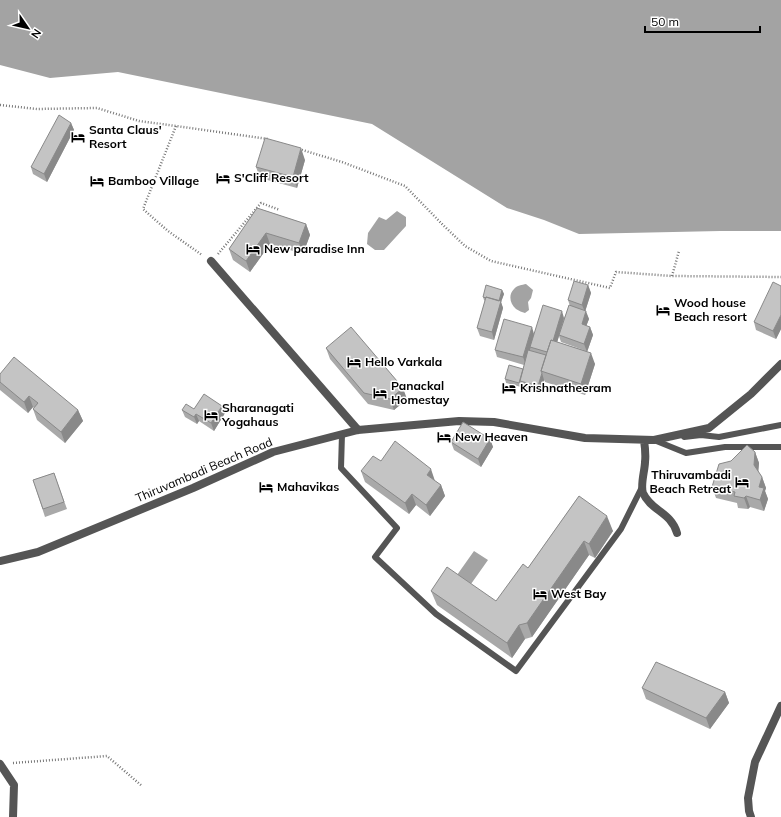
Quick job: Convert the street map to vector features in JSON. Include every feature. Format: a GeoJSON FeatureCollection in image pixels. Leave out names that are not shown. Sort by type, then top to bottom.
{"type":"FeatureCollection","features":[{"type":"Feature","properties":{"kind":"street"},"geometry":{"type":"LineString","coordinates":[[211,261],[358,430]]}},
{"type":"Feature","properties":{"kind":"street","name":"Thiruvambadi Beach Road"},"geometry":{"type":"LineString","coordinates":[[0,561],[38,552],[193,488],[273,452],[358,430],[458,420],[494,422],[584,438],[654,440],[709,428],[751,394],[781,364]]}},
{"type":"Feature","properties":{"kind":"street"},"geometry":{"type":"LineString","coordinates":[[644,440],[645,462],[642,486],[643,493],[652,505],[670,520],[676,528],[677,533]]}},
{"type":"Feature","properties":{"kind":"street"},"geometry":{"type":"LineString","coordinates":[[751,817],[748,798],[755,762],[781,706]]}},
{"type":"Feature","properties":{"kind":"street"},"geometry":{"type":"LineString","coordinates":[[0,764],[14,785],[13,817]]}},
{"type":"Feature","properties":{"kind":"lane"},"geometry":{"type":"LineString","coordinates":[[654,440],[701,435],[719,437],[781,425]]}},
{"type":"Feature","properties":{"kind":"lane"},"geometry":{"type":"LineString","coordinates":[[342,434],[341,468],[397,528],[375,557],[436,614],[516,672],[621,529],[642,486]]}},
{"type":"Feature","properties":{"kind":"lane"},"geometry":{"type":"LineString","coordinates":[[654,440],[686,453],[725,447],[781,447]]}},
{"type":"Feature","properties":{"kind":"path"},"geometry":{"type":"LineString","coordinates":[[0,105],[37,109],[98,108],[139,121],[272,140]]}},
{"type":"Feature","properties":{"kind":"path"},"geometry":{"type":"LineString","coordinates":[[176,126],[143,209],[168,231],[211,261],[261,203],[280,210]]}},
{"type":"Feature","properties":{"kind":"path"},"geometry":{"type":"LineString","coordinates":[[293,147],[342,162],[405,186],[465,246],[491,261],[610,288],[616,272],[672,276],[781,278]]}},
{"type":"Feature","properties":{"kind":"path"},"geometry":{"type":"LineString","coordinates":[[672,276],[679,251]]}},
{"type":"Feature","properties":{"kind":"path"},"geometry":{"type":"LineString","coordinates":[[0,764],[107,756],[142,786]]}},
{"type":"Feature","properties":{"kind":"shaded area"},"geometry":{"type":"Polygon","coordinates":[[[0,0],[781,0],[781,231],[579,234],[544,220],[507,208],[372,124],[118,72],[50,78],[0,65],[0,0]]]}},
{"type":"Feature","properties":{"kind":"shaded area"},"geometry":{"type":"Polygon","coordinates":[[[397,211],[406,217],[406,226],[384,250],[375,250],[367,244],[368,233],[379,217],[386,220],[397,211]]]}},
{"type":"Feature","properties":{"kind":"shaded area"},"geometry":{"type":"Polygon","coordinates":[[[526,284],[533,290],[531,298],[528,302],[529,310],[525,313],[514,307],[510,297],[515,288],[526,284]]]}},
{"type":"Feature","properties":{"kind":"shaded area"},"geometry":{"type":"Polygon","coordinates":[[[474,551],[488,560],[471,584],[457,575],[474,551]]]}},
{"type":"Feature","properties":{"kind":"building"},"geometry":{"type":"Polygon","coordinates":[[[59,115],[71,123],[44,174],[31,167],[59,115]]]}},
{"type":"Feature","properties":{"kind":"building"},"geometry":{"type":"Polygon","coordinates":[[[265,138],[301,148],[293,177],[256,167],[265,138]]]}},
{"type":"Feature","properties":{"kind":"building"},"geometry":{"type":"Polygon","coordinates":[[[257,208],[306,224],[299,243],[266,233],[246,261],[229,249],[257,208]]]}},
{"type":"Feature","properties":{"kind":"building"},"geometry":{"type":"Polygon","coordinates":[[[574,281],[588,285],[582,305],[568,300],[574,281]]]}},
{"type":"Feature","properties":{"kind":"building"},"geometry":{"type":"Polygon","coordinates":[[[773,282],[781,286],[781,315],[773,331],[754,322],[773,282]]]}},
{"type":"Feature","properties":{"kind":"building"},"geometry":{"type":"Polygon","coordinates":[[[486,285],[502,290],[499,301],[483,297],[486,285]]]}},
{"type":"Feature","properties":{"kind":"building"},"geometry":{"type":"Polygon","coordinates":[[[486,297],[501,301],[492,332],[477,328],[486,297]]]}},
{"type":"Feature","properties":{"kind":"building"},"geometry":{"type":"Polygon","coordinates":[[[543,305],[562,311],[553,341],[551,340],[547,352],[530,347],[543,305]]]}},
{"type":"Feature","properties":{"kind":"building"},"geometry":{"type":"Polygon","coordinates":[[[569,305],[586,311],[582,324],[590,327],[584,344],[559,335],[569,305]]]}},
{"type":"Feature","properties":{"kind":"building"},"geometry":{"type":"Polygon","coordinates":[[[504,319],[532,327],[523,357],[495,350],[504,319]]]}},
{"type":"Feature","properties":{"kind":"building"},"geometry":{"type":"Polygon","coordinates":[[[351,327],[403,388],[390,399],[364,393],[326,348],[351,327]]]}},
{"type":"Feature","properties":{"kind":"building"},"geometry":{"type":"Polygon","coordinates":[[[551,340],[591,353],[581,384],[541,371],[551,340]]]}},
{"type":"Feature","properties":{"kind":"building"},"geometry":{"type":"Polygon","coordinates":[[[528,350],[546,355],[538,386],[520,381],[528,350]]]}},
{"type":"Feature","properties":{"kind":"building"},"geometry":{"type":"Polygon","coordinates":[[[14,357],[78,410],[61,432],[33,409],[38,403],[29,396],[24,402],[0,382],[0,374],[14,357]]]}},
{"type":"Feature","properties":{"kind":"building"},"geometry":{"type":"Polygon","coordinates":[[[509,365],[523,369],[519,383],[505,379],[509,365]]]}},
{"type":"Feature","properties":{"kind":"building"},"geometry":{"type":"Polygon","coordinates":[[[204,394],[222,406],[211,423],[196,414],[194,417],[182,410],[186,404],[194,409],[204,394]]]}},
{"type":"Feature","properties":{"kind":"building"},"geometry":{"type":"Polygon","coordinates":[[[463,422],[490,439],[478,459],[451,442],[463,422]]]}},
{"type":"Feature","properties":{"kind":"building"},"geometry":{"type":"Polygon","coordinates":[[[395,441],[431,469],[427,475],[441,485],[426,505],[412,494],[405,503],[361,471],[373,456],[381,461],[395,441]]]}},
{"type":"Feature","properties":{"kind":"building","name":"Thiruvambadi Beach Retreat"},"geometry":{"type":"Polygon","coordinates":[[[747,445],[755,452],[754,465],[762,477],[759,487],[764,488],[760,500],[746,496],[744,498],[734,496],[735,492],[712,487],[719,464],[731,461],[747,445]]]}},
{"type":"Feature","properties":{"kind":"building"},"geometry":{"type":"Polygon","coordinates":[[[54,473],[64,502],[43,509],[33,480],[54,473]]]}},
{"type":"Feature","properties":{"kind":"building","name":"West Bay"},"geometry":{"type":"Polygon","coordinates":[[[579,496],[607,516],[589,544],[584,541],[527,623],[519,625],[507,643],[431,591],[447,567],[496,601],[523,564],[528,568],[579,496]]]}},
{"type":"Feature","properties":{"kind":"building"},"geometry":{"type":"Polygon","coordinates":[[[656,662],[725,692],[706,718],[642,688],[656,662]]]}},
{"type":"Feature","properties":{"kind":"place","name":"Santa Claus' Resort"},"geometry":{"type":"Point","coordinates":[78,137]}},
{"type":"Feature","properties":{"kind":"place","name":"S'Cliff Resort"},"geometry":{"type":"Point","coordinates":[223,178]}},
{"type":"Feature","properties":{"kind":"place","name":"Bamboo Village"},"geometry":{"type":"Point","coordinates":[97,181]}},
{"type":"Feature","properties":{"kind":"place","name":"New paradise Inn"},"geometry":{"type":"Point","coordinates":[253,249]}},
{"type":"Feature","properties":{"kind":"place","name":"Wood house Beach resort"},"geometry":{"type":"Point","coordinates":[663,310]}},
{"type":"Feature","properties":{"kind":"place","name":"Hello Varkala"},"geometry":{"type":"Point","coordinates":[354,362]}},
{"type":"Feature","properties":{"kind":"place","name":"Krishnatheeram"},"geometry":{"type":"Point","coordinates":[509,388]}},
{"type":"Feature","properties":{"kind":"place","name":"Panackal Homestay"},"geometry":{"type":"Point","coordinates":[380,393]}},
{"type":"Feature","properties":{"kind":"place","name":"Sharanagati Yogahaus"},"geometry":{"type":"Point","coordinates":[211,415]}},
{"type":"Feature","properties":{"kind":"place","name":"New Heaven"},"geometry":{"type":"Point","coordinates":[444,437]}},
{"type":"Feature","properties":{"kind":"place","name":"Thiruvambadi Beach Retreat"},"geometry":{"type":"Point","coordinates":[742,482]}},
{"type":"Feature","properties":{"kind":"place","name":"Mahavikas"},"geometry":{"type":"Point","coordinates":[266,487]}},
{"type":"Feature","properties":{"kind":"place","name":"West Bay"},"geometry":{"type":"Point","coordinates":[540,594]}}]}
